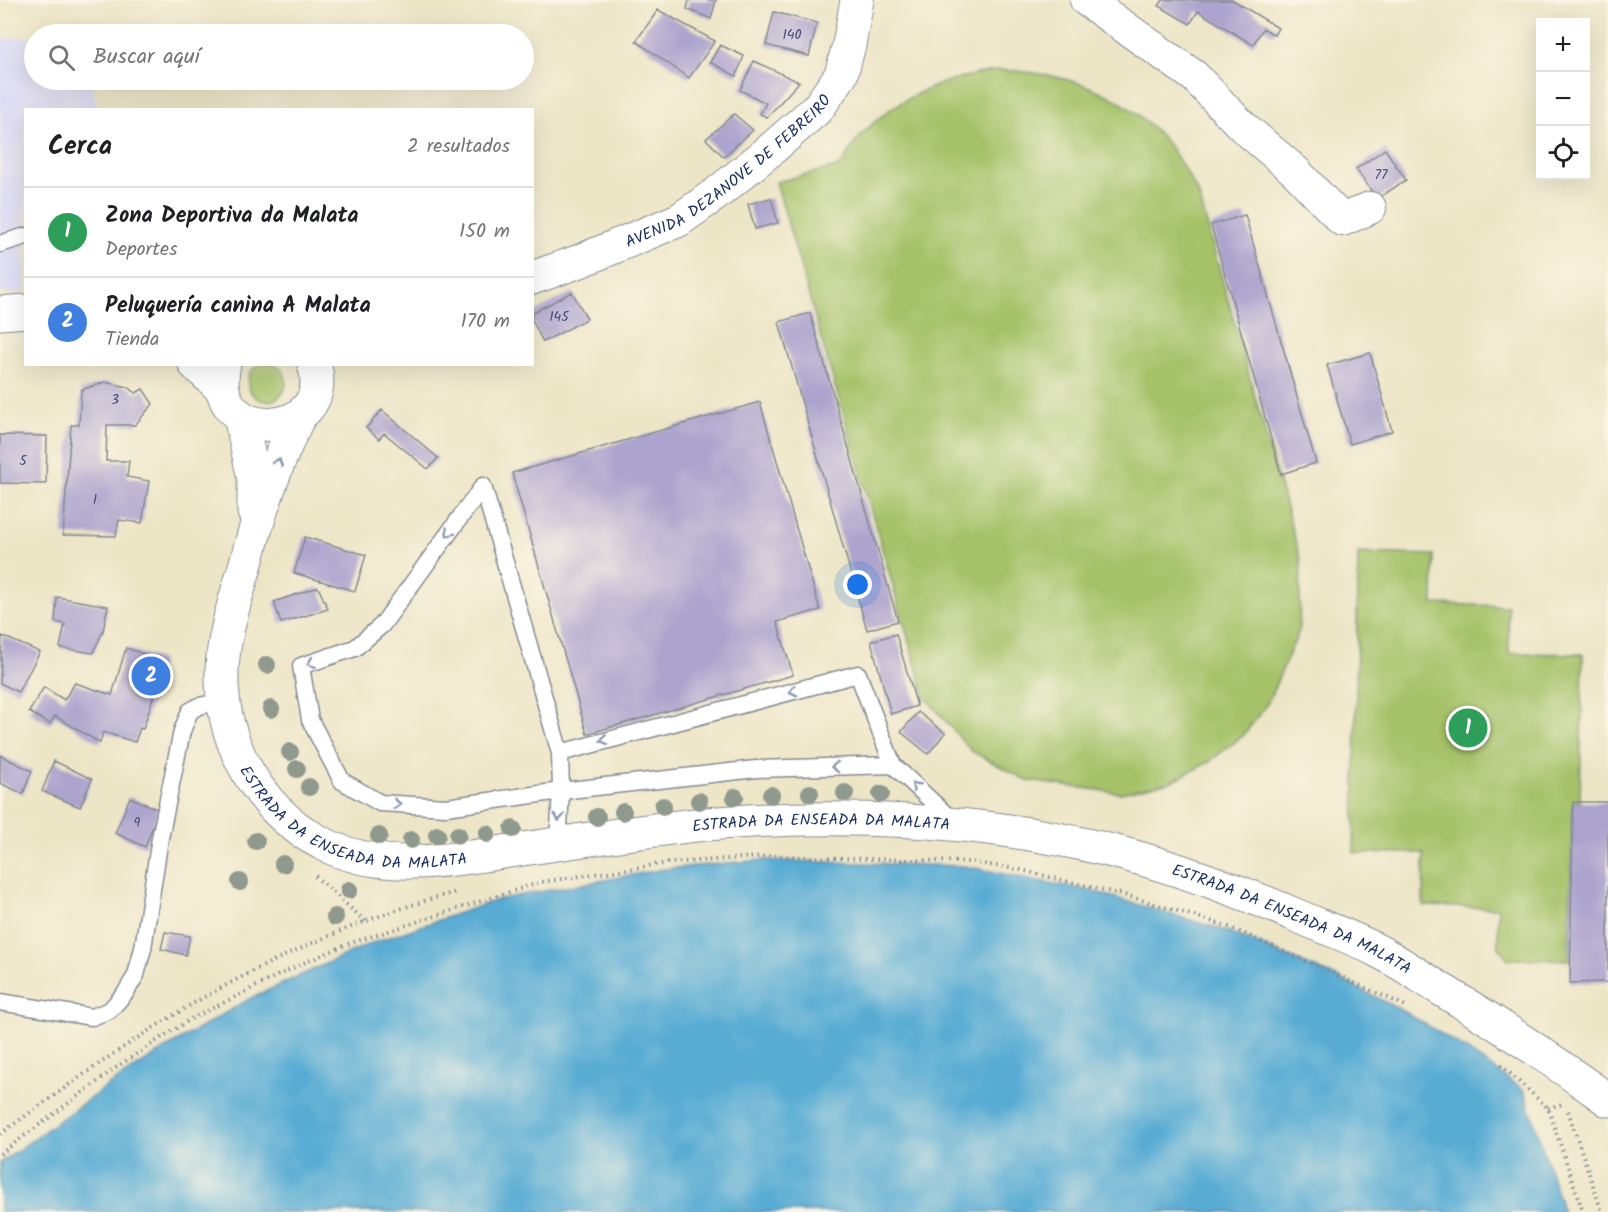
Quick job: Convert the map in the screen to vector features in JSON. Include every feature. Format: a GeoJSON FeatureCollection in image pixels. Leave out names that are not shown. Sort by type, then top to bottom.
{"type":"FeatureCollection","features":[{"type":"Feature","properties":{"kind":"main road","name":"AVENIDA DEZANOVE DE FEBREIRO"},"geometry":{"type":"LineString","coordinates":[[534,277],[679,220],[716,194],[776,145],[818,108],[841,75],[857,0]]}},
{"type":"Feature","properties":{"kind":"main road"},"geometry":{"type":"LineString","coordinates":[[0,313],[24,311]]}},
{"type":"Feature","properties":{"kind":"main road"},"geometry":{"type":"LineString","coordinates":[[198,366],[229,390],[260,425],[282,424],[298,416]]}},
{"type":"Feature","properties":{"kind":"main road","name":"ESTRADA DA ENSEADA DA MALATA"},"geometry":{"type":"LineString","coordinates":[[322,371],[310,402],[298,416],[280,456],[253,538],[226,635],[222,672],[224,701],[238,756],[252,783],[281,814],[304,832],[332,848],[366,858],[404,862],[456,859],[708,824],[794,820],[885,820],[958,825],[1100,848],[1173,869],[1246,894],[1376,950],[1488,1017],[1604,1094]]}},
{"type":"Feature","properties":{"kind":"main road","name":"ESTRADA DA ENSEADA DA MALATA"},"geometry":{"type":"LineString","coordinates":[[229,390],[254,478],[253,538]]}},
{"type":"Feature","properties":{"kind":"street"},"geometry":{"type":"LineString","coordinates":[[1086,0],[1194,76],[1241,125],[1295,171],[1342,220],[1370,208]]}},
{"type":"Feature","properties":{"kind":"lane"},"geometry":{"type":"LineString","coordinates":[[0,244],[24,237]]}},
{"type":"Feature","properties":{"kind":"lane"},"geometry":{"type":"LineString","coordinates":[[558,844],[561,791],[560,753],[483,486],[382,625],[355,648],[302,666],[310,720],[342,781],[380,803],[446,807],[561,791],[756,769],[893,765]]}},
{"type":"Feature","properties":{"kind":"lane"},"geometry":{"type":"LineString","coordinates":[[560,753],[858,674],[893,765],[958,825]]}},
{"type":"Feature","properties":{"kind":"lane"},"geometry":{"type":"LineString","coordinates":[[0,1002],[92,1017],[110,1010],[126,992],[136,975],[143,948],[160,838],[182,731],[190,711],[199,706],[224,701]]}},
{"type":"Feature","properties":{"kind":"path"},"geometry":{"type":"LineString","coordinates":[[0,1154],[121,1064],[180,1026],[301,964],[348,944],[542,882],[667,863],[773,856],[970,862],[1017,869],[1128,896],[1227,926],[1407,1006]]}},
{"type":"Feature","properties":{"kind":"path"},"geometry":{"type":"LineString","coordinates":[[0,1134],[116,1054],[208,995],[340,931],[466,889]]}},
{"type":"Feature","properties":{"kind":"path"},"geometry":{"type":"LineString","coordinates":[[1496,1061],[1548,1108],[1583,1212]]}},
{"type":"Feature","properties":{"kind":"path"},"geometry":{"type":"LineString","coordinates":[[1555,1097],[1571,1113],[1602,1212]]}},
{"type":"Feature","properties":{"kind":"shaded area"},"geometry":{"type":"Polygon","coordinates":[[[24,37],[24,90],[93,90],[98,108],[24,108],[24,292],[0,293],[0,38],[24,37]]]}},
{"type":"Feature","properties":{"kind":"green space"},"geometry":{"type":"Polygon","coordinates":[[[1000,70],[1050,76],[1095,89],[1116,100],[1154,129],[1178,159],[1198,192],[1301,561],[1299,631],[1268,702],[1244,735],[1207,763],[1170,782],[1121,793],[1028,781],[971,751],[925,697],[776,182],[840,166],[854,144],[878,119],[893,107],[926,89],[962,77],[1000,70]]]}},
{"type":"Feature","properties":{"kind":"green space"},"geometry":{"type":"Polygon","coordinates":[[[256,366],[278,366],[285,375],[285,389],[281,396],[274,400],[260,400],[253,396],[249,389],[249,375],[256,366]]]}},
{"type":"Feature","properties":{"kind":"green space"},"geometry":{"type":"Polygon","coordinates":[[[1358,553],[1434,555],[1433,604],[1508,606],[1509,653],[1583,654],[1580,802],[1573,802],[1569,960],[1508,959],[1498,946],[1498,908],[1423,906],[1424,853],[1354,853],[1358,553]]]}},
{"type":"Feature","properties":{"kind":"water"},"geometry":{"type":"Polygon","coordinates":[[[761,860],[964,866],[1096,892],[1227,931],[1334,976],[1407,1013],[1462,1047],[1524,1090],[1563,1212],[0,1212],[0,1163],[107,1086],[249,999],[369,944],[500,899],[664,869],[761,860]]]}},
{"type":"Feature","properties":{"kind":"building"},"geometry":{"type":"Polygon","coordinates":[[[689,0],[716,0],[711,19],[687,9],[689,0]]]}},
{"type":"Feature","properties":{"kind":"building"},"geometry":{"type":"Polygon","coordinates":[[[1163,0],[1233,0],[1278,28],[1274,35],[1263,28],[1253,45],[1198,11],[1190,24],[1159,6],[1163,0]]]}},
{"type":"Feature","properties":{"kind":"building"},"geometry":{"type":"Polygon","coordinates":[[[658,10],[715,41],[689,78],[636,41],[658,10]]]}},
{"type":"Feature","properties":{"kind":"building"},"geometry":{"type":"Polygon","coordinates":[[[774,12],[817,23],[809,56],[766,45],[774,12]]]}},
{"type":"Feature","properties":{"kind":"building"},"geometry":{"type":"Polygon","coordinates":[[[720,45],[744,56],[736,76],[710,62],[720,45]]]}},
{"type":"Feature","properties":{"kind":"building"},"geometry":{"type":"Polygon","coordinates":[[[754,61],[799,82],[767,117],[760,114],[766,103],[740,90],[754,61]]]}},
{"type":"Feature","properties":{"kind":"building"},"geometry":{"type":"Polygon","coordinates":[[[734,114],[753,130],[724,157],[706,139],[734,114]]]}},
{"type":"Feature","properties":{"kind":"building"},"geometry":{"type":"Polygon","coordinates":[[[1385,149],[1406,180],[1377,199],[1356,169],[1385,149]]]}},
{"type":"Feature","properties":{"kind":"building"},"geometry":{"type":"Polygon","coordinates":[[[771,198],[778,223],[755,229],[748,204],[771,198]]]}},
{"type":"Feature","properties":{"kind":"building"},"geometry":{"type":"Polygon","coordinates":[[[1245,215],[1316,463],[1281,474],[1211,225],[1245,215]]]}},
{"type":"Feature","properties":{"kind":"building"},"geometry":{"type":"Polygon","coordinates":[[[572,292],[587,319],[543,342],[534,324],[534,312],[572,292]]]}},
{"type":"Feature","properties":{"kind":"building"},"geometry":{"type":"Polygon","coordinates":[[[810,313],[898,621],[867,630],[779,322],[810,313]]]}},
{"type":"Feature","properties":{"kind":"building"},"geometry":{"type":"Polygon","coordinates":[[[1370,353],[1392,431],[1350,444],[1327,365],[1370,353]]]}},
{"type":"Feature","properties":{"kind":"building"},"geometry":{"type":"Polygon","coordinates":[[[105,382],[128,387],[136,393],[143,389],[153,404],[135,425],[107,425],[106,461],[129,461],[127,477],[149,481],[142,523],[119,520],[116,536],[63,535],[71,425],[79,425],[81,390],[105,382]]]}},
{"type":"Feature","properties":{"kind":"building"},"geometry":{"type":"Polygon","coordinates":[[[760,402],[820,610],[777,622],[793,675],[587,734],[512,473],[760,402]]]}},
{"type":"Feature","properties":{"kind":"building"},"geometry":{"type":"Polygon","coordinates":[[[382,410],[438,458],[428,469],[384,433],[379,439],[366,428],[382,410]]]}},
{"type":"Feature","properties":{"kind":"building"},"geometry":{"type":"Polygon","coordinates":[[[0,435],[47,436],[46,484],[0,483],[0,435]]]}},
{"type":"Feature","properties":{"kind":"building"},"geometry":{"type":"Polygon","coordinates":[[[305,537],[366,555],[355,591],[294,573],[305,537]]]}},
{"type":"Feature","properties":{"kind":"building"},"geometry":{"type":"Polygon","coordinates":[[[318,587],[328,609],[281,623],[274,602],[318,587]]]}},
{"type":"Feature","properties":{"kind":"building"},"geometry":{"type":"Polygon","coordinates":[[[57,597],[108,606],[103,631],[93,653],[60,648],[65,624],[55,622],[57,597]]]}},
{"type":"Feature","properties":{"kind":"building"},"geometry":{"type":"Polygon","coordinates":[[[896,634],[917,706],[891,714],[871,641],[896,634]]]}},
{"type":"Feature","properties":{"kind":"building"},"geometry":{"type":"Polygon","coordinates":[[[2,636],[40,652],[18,692],[0,683],[2,636]]]}},
{"type":"Feature","properties":{"kind":"building"},"geometry":{"type":"Polygon","coordinates":[[[126,648],[162,660],[158,675],[160,676],[143,729],[140,728],[135,742],[103,732],[100,743],[55,716],[50,724],[29,712],[44,687],[64,700],[75,683],[112,695],[126,648]]]}},
{"type":"Feature","properties":{"kind":"building"},"geometry":{"type":"Polygon","coordinates":[[[918,712],[945,733],[928,754],[901,732],[918,712]]]}},
{"type":"Feature","properties":{"kind":"building"},"geometry":{"type":"Polygon","coordinates":[[[0,755],[32,771],[23,794],[0,783],[0,755]]]}},
{"type":"Feature","properties":{"kind":"building"},"geometry":{"type":"Polygon","coordinates":[[[54,761],[92,779],[80,807],[42,791],[54,761]]]}},
{"type":"Feature","properties":{"kind":"building"},"geometry":{"type":"Polygon","coordinates":[[[130,797],[159,810],[145,847],[115,833],[130,797]]]}},
{"type":"Feature","properties":{"kind":"building"},"geometry":{"type":"Polygon","coordinates":[[[1573,802],[1608,802],[1608,982],[1570,983],[1573,802]]]}},
{"type":"Feature","properties":{"kind":"building"},"geometry":{"type":"Polygon","coordinates":[[[165,932],[190,936],[186,955],[161,949],[165,932]]]}},
{"type":"Feature","properties":{"kind":"place","name":"Peluquería canina A Malata"},"geometry":{"type":"Point","coordinates":[151,676]}},
{"type":"Feature","properties":{"kind":"place","name":"Zona Deportiva da Malata"},"geometry":{"type":"Point","coordinates":[1468,728]}}]}
